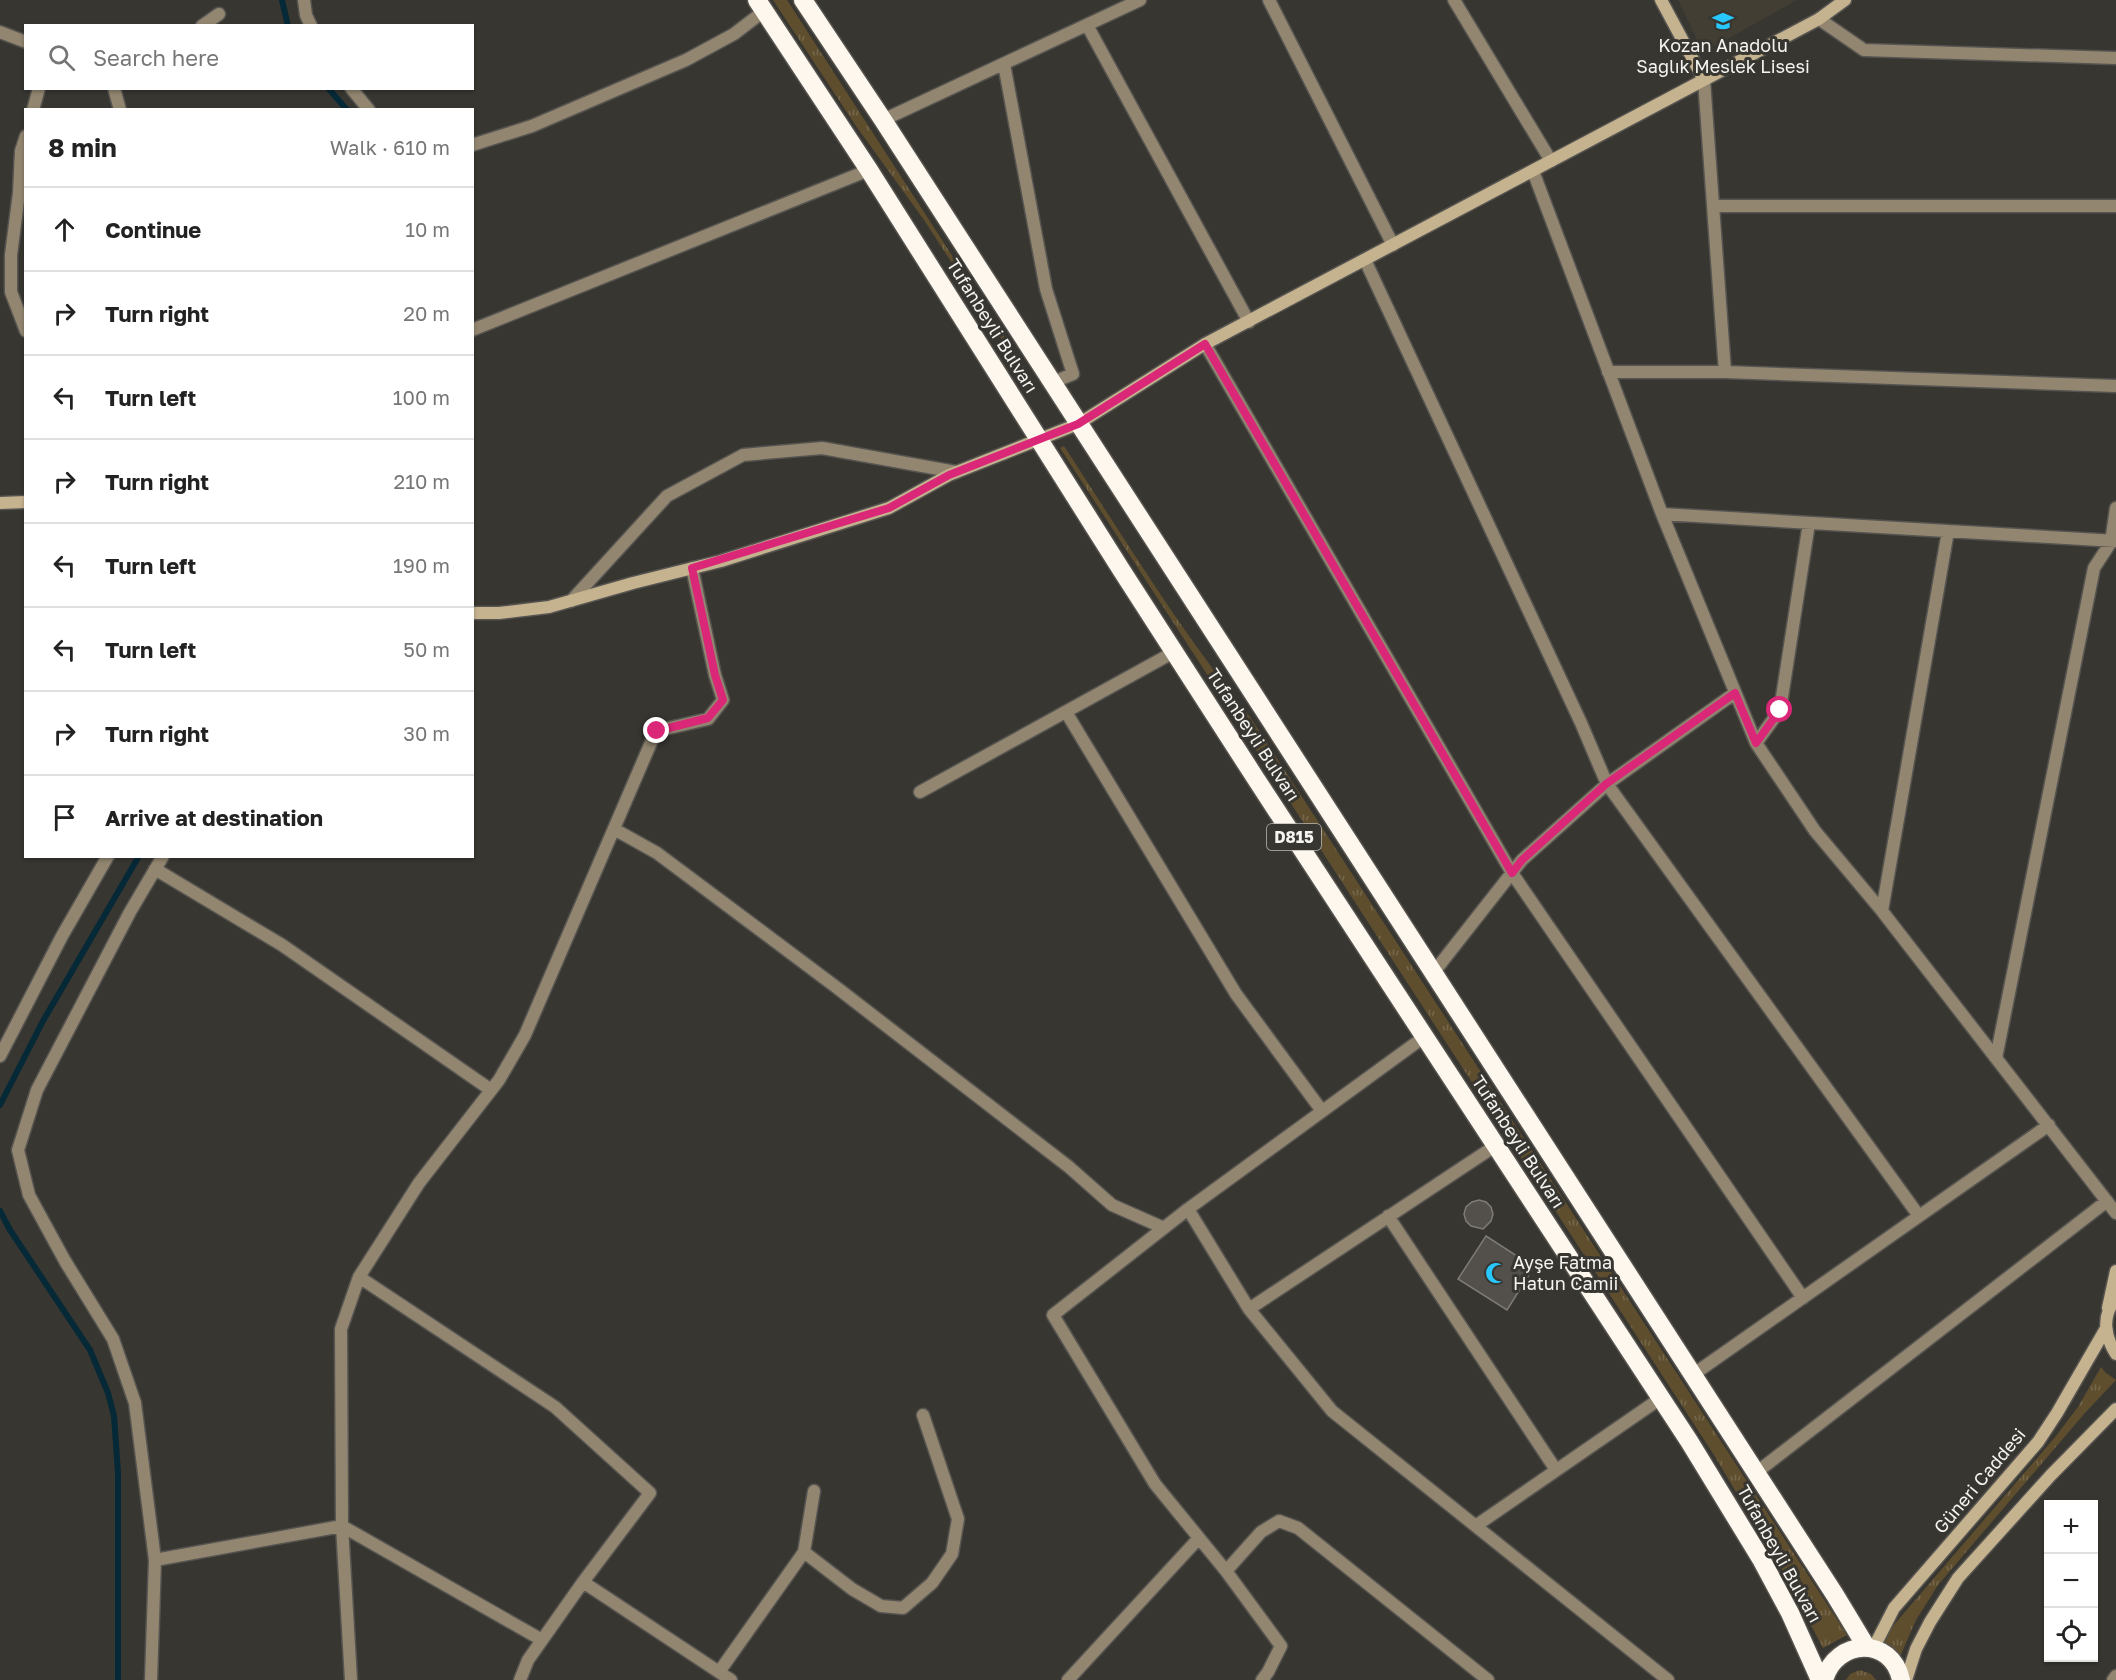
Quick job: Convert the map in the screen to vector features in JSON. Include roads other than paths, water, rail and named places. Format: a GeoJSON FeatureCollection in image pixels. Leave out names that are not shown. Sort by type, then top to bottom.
{"type":"FeatureCollection","features":[{"type":"Feature","properties":{"kind":"highway","name":"Tufanbeyli Bulvarı"},"geometry":{"type":"LineString","coordinates":[[803,0],[883,120],[1870,1648]]}},
{"type":"Feature","properties":{"kind":"highway","name":"Tufanbeyli Bulvarı"},"geometry":{"type":"LineString","coordinates":[[761,5],[869,170],[1174,652],[1660,1398],[1761,1559],[1822,1680]]}},
{"type":"Feature","properties":{"kind":"highway","name":"Tufanbeyli Bulvarı"},"geometry":{"type":"LineString","coordinates":[[1822,1680],[1827,1669],[1837,1657],[1851,1649],[1870,1648],[1889,1657],[1903,1680]]}},
{"type":"Feature","properties":{"kind":"street"},"geometry":{"type":"LineString","coordinates":[[304,0],[309,24]]}},
{"type":"Feature","properties":{"kind":"street"},"geometry":{"type":"LineString","coordinates":[[883,120],[1140,0]]}},
{"type":"Feature","properties":{"kind":"street"},"geometry":{"type":"LineString","coordinates":[[1269,0],[1393,245]]}},
{"type":"Feature","properties":{"kind":"street"},"geometry":{"type":"LineString","coordinates":[[1454,0],[1551,161]]}},
{"type":"Feature","properties":{"kind":"street"},"geometry":{"type":"LineString","coordinates":[[1661,0],[1704,80],[1725,372]]}},
{"type":"Feature","properties":{"kind":"street"},"geometry":{"type":"LineString","coordinates":[[474,613],[549,608],[692,568],[889,508],[956,472],[1078,424],[1205,344],[1818,19],[1845,0]]}},
{"type":"Feature","properties":{"kind":"street"},"geometry":{"type":"LineString","coordinates":[[474,144],[532,126],[686,60],[734,34],[761,5]]}},
{"type":"Feature","properties":{"kind":"street"},"geometry":{"type":"LineString","coordinates":[[205,24],[219,14]]}},
{"type":"Feature","properties":{"kind":"street"},"geometry":{"type":"LineString","coordinates":[[1818,19],[1864,50],[2116,58]]}},
{"type":"Feature","properties":{"kind":"street"},"geometry":{"type":"LineString","coordinates":[[1087,25],[1249,321]]}},
{"type":"Feature","properties":{"kind":"street"},"geometry":{"type":"LineString","coordinates":[[0,32],[24,41]]}},
{"type":"Feature","properties":{"kind":"street"},"geometry":{"type":"LineString","coordinates":[[1004,64],[1046,289],[1073,374],[1051,383]]}},
{"type":"Feature","properties":{"kind":"street"},"geometry":{"type":"LineString","coordinates":[[34,108],[38,90]]}},
{"type":"Feature","properties":{"kind":"street"},"geometry":{"type":"LineString","coordinates":[[115,90],[119,108]]}},
{"type":"Feature","properties":{"kind":"street"},"geometry":{"type":"LineString","coordinates":[[353,90],[367,108]]}},
{"type":"Feature","properties":{"kind":"street"},"geometry":{"type":"LineString","coordinates":[[24,142],[21,152],[19,193],[11,255],[10,292],[24,325]]}},
{"type":"Feature","properties":{"kind":"street"},"geometry":{"type":"LineString","coordinates":[[474,329],[869,170]]}},
{"type":"Feature","properties":{"kind":"street"},"geometry":{"type":"LineString","coordinates":[[1533,171],[1662,514],[1756,743],[1815,831],[1882,911],[2116,1213]]}},
{"type":"Feature","properties":{"kind":"street"},"geometry":{"type":"LineString","coordinates":[[1713,206],[2116,207]]}},
{"type":"Feature","properties":{"kind":"street"},"geometry":{"type":"LineString","coordinates":[[1365,260],[1572,702],[1606,784],[1919,1216]]}},
{"type":"Feature","properties":{"kind":"street"},"geometry":{"type":"LineString","coordinates":[[1205,344],[1512,873],[1803,1298]]}},
{"type":"Feature","properties":{"kind":"street"},"geometry":{"type":"LineString","coordinates":[[1608,372],[1725,372],[2116,386]]}},
{"type":"Feature","properties":{"kind":"street"},"geometry":{"type":"LineString","coordinates":[[571,601],[667,496],[743,455],[822,448],[956,472]]}},
{"type":"Feature","properties":{"kind":"street"},"geometry":{"type":"LineString","coordinates":[[0,503],[24,502]]}},
{"type":"Feature","properties":{"kind":"street"},"geometry":{"type":"LineString","coordinates":[[1996,1058],[2094,568],[2114,541],[2116,508]]}},
{"type":"Feature","properties":{"kind":"street"},"geometry":{"type":"LineString","coordinates":[[1662,514],[2114,541]]}},
{"type":"Feature","properties":{"kind":"street"},"geometry":{"type":"LineString","coordinates":[[1756,743],[1780,710],[1809,523]]}},
{"type":"Feature","properties":{"kind":"street"},"geometry":{"type":"LineString","coordinates":[[1882,911],[1948,531]]}},
{"type":"Feature","properties":{"kind":"street"},"geometry":{"type":"LineString","coordinates":[[351,1680],[342,1526],[341,1329],[359,1277],[419,1183],[499,1080],[525,1035],[657,731],[708,718],[723,700],[715,675],[692,568]]}},
{"type":"Feature","properties":{"kind":"street"},"geometry":{"type":"LineString","coordinates":[[920,792],[1174,652]]}},
{"type":"Feature","properties":{"kind":"street"},"geometry":{"type":"LineString","coordinates":[[1434,972],[1522,860],[1606,784],[1735,693]]}},
{"type":"Feature","properties":{"kind":"street"},"geometry":{"type":"LineString","coordinates":[[1066,712],[1236,994],[1322,1111]]}},
{"type":"Feature","properties":{"kind":"street"},"geometry":{"type":"LineString","coordinates":[[614,829],[657,853],[836,987],[1069,1167],[1112,1205],[1164,1228]]}},
{"type":"Feature","properties":{"kind":"street"},"geometry":{"type":"LineString","coordinates":[[0,1056],[62,936],[107,858]]}},
{"type":"Feature","properties":{"kind":"street"},"geometry":{"type":"LineString","coordinates":[[151,1680],[155,1560],[135,1403],[113,1339],[64,1262],[29,1195],[18,1150],[37,1090],[130,912],[162,858]]}},
{"type":"Feature","properties":{"kind":"street"},"geometry":{"type":"LineString","coordinates":[[155,869],[282,945],[491,1090]]}},
{"type":"Feature","properties":{"kind":"street"},"geometry":{"type":"LineString","coordinates":[[1268,1677],[1281,1646],[1226,1571],[1155,1484],[1053,1315],[1188,1209],[1424,1036]]}},
{"type":"Feature","properties":{"kind":"street"},"geometry":{"type":"LineString","coordinates":[[1694,1374],[2049,1125]]}},
{"type":"Feature","properties":{"kind":"street"},"geometry":{"type":"LineString","coordinates":[[1249,1308],[1495,1146]]}},
{"type":"Feature","properties":{"kind":"street"},"geometry":{"type":"LineString","coordinates":[[1757,1472],[2107,1201]]}},
{"type":"Feature","properties":{"kind":"street"},"geometry":{"type":"LineString","coordinates":[[1188,1209],[1249,1308],[1332,1411],[1668,1680]]}},
{"type":"Feature","properties":{"kind":"street"},"geometry":{"type":"LineString","coordinates":[[1388,1216],[1556,1470]]}},
{"type":"Feature","properties":{"kind":"street"},"geometry":{"type":"LineString","coordinates":[[2107,1317],[2116,1271]]}},
{"type":"Feature","properties":{"kind":"street"},"geometry":{"type":"LineString","coordinates":[[359,1277],[555,1407],[650,1492],[528,1660],[520,1680]]}},
{"type":"Feature","properties":{"kind":"street","name":"Güneri Caddesi"},"geometry":{"type":"LineString","coordinates":[[1870,1648],[1894,1608],[2038,1442],[2105,1330],[2107,1317],[2116,1299]]}},
{"type":"Feature","properties":{"kind":"street"},"geometry":{"type":"LineString","coordinates":[[2105,1330],[2116,1354]]}},
{"type":"Feature","properties":{"kind":"street"},"geometry":{"type":"LineString","coordinates":[[1477,1525],[1660,1398]]}},
{"type":"Feature","properties":{"kind":"street"},"geometry":{"type":"LineString","coordinates":[[1903,1680],[1930,1622],[1958,1578],[2051,1474],[2116,1409]]}},
{"type":"Feature","properties":{"kind":"street"},"geometry":{"type":"LineString","coordinates":[[804,1552],[852,1589],[881,1606],[903,1608],[932,1583],[952,1554],[958,1519],[922,1415]]}},
{"type":"Feature","properties":{"kind":"street"},"geometry":{"type":"LineString","coordinates":[[719,1672],[804,1552],[814,1491]]}},
{"type":"Feature","properties":{"kind":"street"},"geometry":{"type":"LineString","coordinates":[[1226,1571],[1261,1532],[1279,1521],[1298,1528],[1488,1680]]}},
{"type":"Feature","properties":{"kind":"street"},"geometry":{"type":"LineString","coordinates":[[155,1560],[342,1526],[542,1640]]}},
{"type":"Feature","properties":{"kind":"street"},"geometry":{"type":"LineString","coordinates":[[1068,1680],[1199,1538]]}},
{"type":"Feature","properties":{"kind":"street"},"geometry":{"type":"LineString","coordinates":[[583,1582],[731,1680]]}},
{"type":"Feature","properties":{"kind":"street"},"geometry":{"type":"LineString","coordinates":[[2113,1680],[2116,1676]]}},
{"type":"Feature","properties":{"kind":"waterway"},"geometry":{"type":"LineString","coordinates":[[282,0],[288,24]]}},
{"type":"Feature","properties":{"kind":"waterway"},"geometry":{"type":"LineString","coordinates":[[330,90],[345,108]]}},
{"type":"Feature","properties":{"kind":"waterway"},"geometry":{"type":"LineString","coordinates":[[0,1105],[43,1021],[138,858]]}},
{"type":"Feature","properties":{"kind":"waterway"},"geometry":{"type":"LineString","coordinates":[[0,1211],[10,1230],[90,1350],[108,1393],[114,1416],[118,1473],[118,1680]]}},
{"type":"Feature","properties":{"kind":"place","name":"Kozan Anadolu Sağlık Meslek Lisesi"},"geometry":{"type":"Point","coordinates":[1723,21]}},
{"type":"Feature","properties":{"kind":"place","name":"Ayşe Fatma Hatun Camii"},"geometry":{"type":"Point","coordinates":[1496,1273]}}]}
